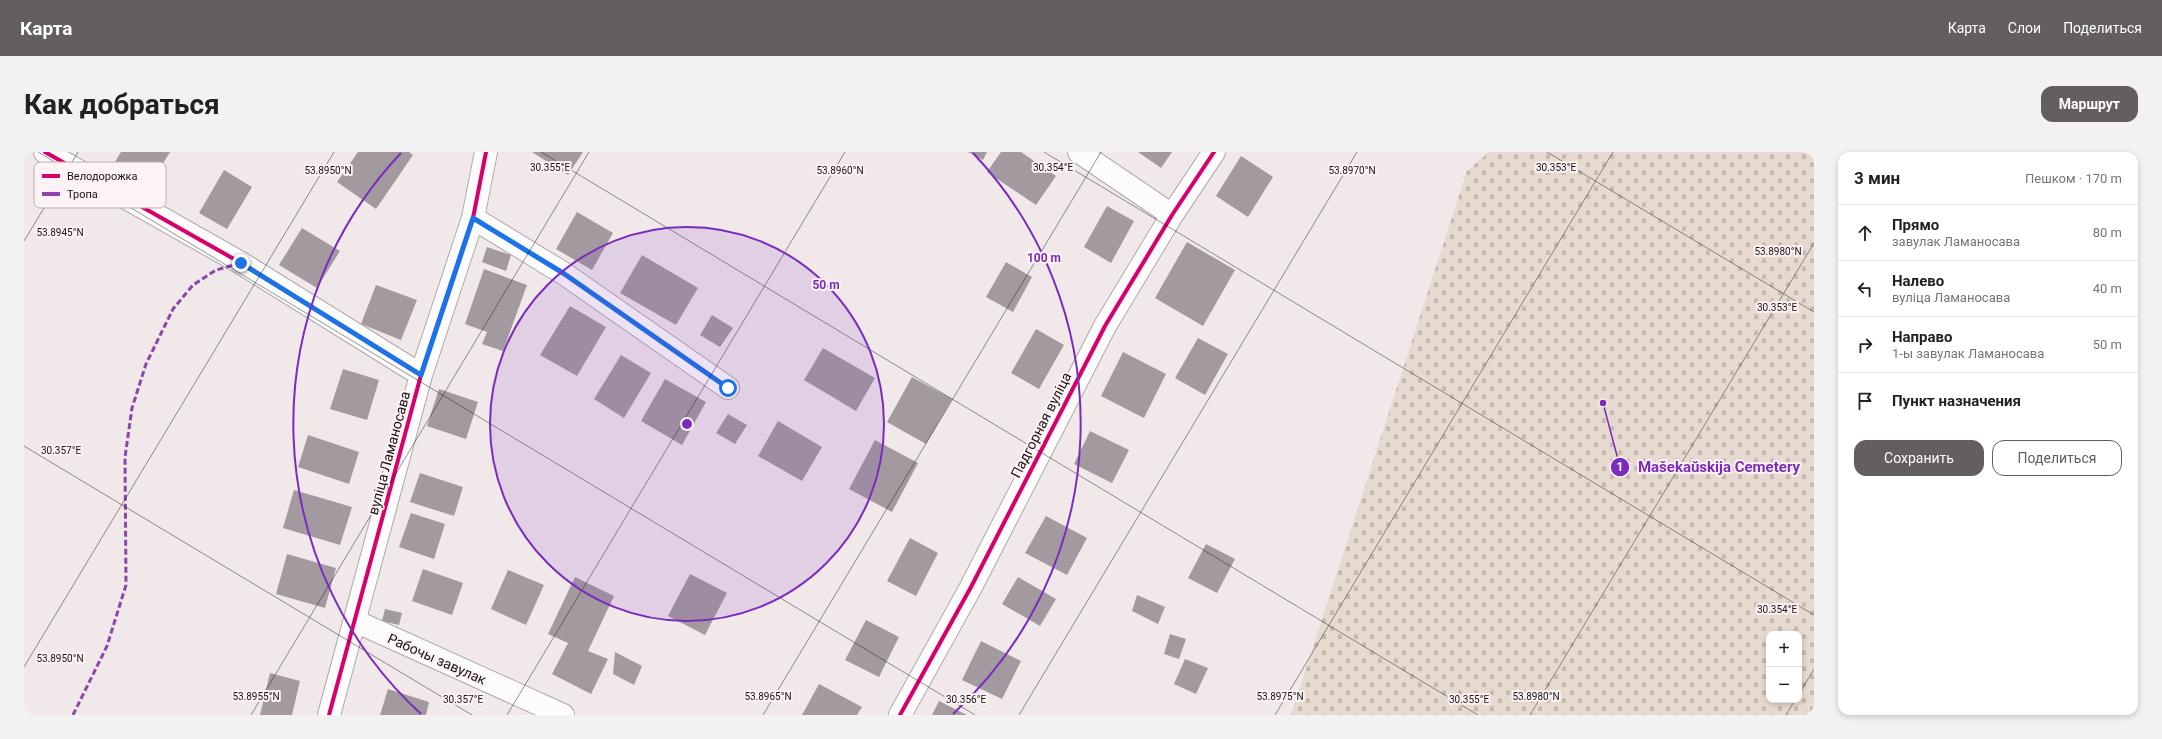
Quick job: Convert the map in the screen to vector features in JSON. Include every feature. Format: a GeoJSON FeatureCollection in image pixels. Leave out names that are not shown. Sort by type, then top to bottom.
{"type":"FeatureCollection","features":[{"type":"Feature","properties":{"kind":"street"},"geometry":{"type":"LineString","coordinates":[[45,152],[63,162]]}},
{"type":"Feature","properties":{"kind":"street","name":"вуліца Ламаносава"},"geometry":{"type":"LineString","coordinates":[[329,715],[356,621],[421,375],[473,218],[486,152]]}},
{"type":"Feature","properties":{"kind":"street"},"geometry":{"type":"LineString","coordinates":[[1078,152],[1172,215]]}},
{"type":"Feature","properties":{"kind":"street","name":"Падгорная вуліца"},"geometry":{"type":"LineString","coordinates":[[900,715],[971,587],[1105,326],[1172,215],[1214,152]]}},
{"type":"Feature","properties":{"kind":"street"},"geometry":{"type":"LineString","coordinates":[[144,208],[241,263],[421,375]]}},
{"type":"Feature","properties":{"kind":"street"},"geometry":{"type":"LineString","coordinates":[[473,218],[563,273],[728,388]]}},
{"type":"Feature","properties":{"kind":"street","name":"Рабочы завулак"},"geometry":{"type":"LineString","coordinates":[[356,621],[563,715]]}},
{"type":"Feature","properties":{"kind":"green space"},"geometry":{"type":"Polygon","coordinates":[[[1489,152],[1814,152],[1814,715],[1291,715],[1467,171],[1489,152]]]}},
{"type":"Feature","properties":{"kind":"building"},"geometry":{"type":"Polygon","coordinates":[[[121,152],[170,152],[164,162],[115,162],[121,152]]]}},
{"type":"Feature","properties":{"kind":"building"},"geometry":{"type":"Polygon","coordinates":[[[358,152],[409,152],[413,155],[376,209],[337,182],[358,152]]]}},
{"type":"Feature","properties":{"kind":"building"},"geometry":{"type":"Polygon","coordinates":[[[532,152],[583,152],[568,175],[532,152]]]}},
{"type":"Feature","properties":{"kind":"building"},"geometry":{"type":"Polygon","coordinates":[[[968,152],[987,152],[983,160],[968,152]]]}},
{"type":"Feature","properties":{"kind":"building"},"geometry":{"type":"Polygon","coordinates":[[[1001,152],[1021,152],[1056,176],[1036,205],[987,172],[1001,152]]]}},
{"type":"Feature","properties":{"kind":"building"},"geometry":{"type":"Polygon","coordinates":[[[1138,152],[1172,152],[1161,168],[1138,152]]]}},
{"type":"Feature","properties":{"kind":"building"},"geometry":{"type":"Polygon","coordinates":[[[1241,156],[1273,177],[1248,217],[1216,196],[1241,156]]]}},
{"type":"Feature","properties":{"kind":"building"},"geometry":{"type":"Polygon","coordinates":[[[224,170],[252,187],[227,229],[199,213],[224,170]]]}},
{"type":"Feature","properties":{"kind":"building"},"geometry":{"type":"Polygon","coordinates":[[[1107,206],[1134,221],[1111,263],[1084,247],[1107,206]]]}},
{"type":"Feature","properties":{"kind":"building"},"geometry":{"type":"Polygon","coordinates":[[[577,212],[613,233],[592,270],[556,249],[577,212]]]}},
{"type":"Feature","properties":{"kind":"building"},"geometry":{"type":"Polygon","coordinates":[[[302,228],[340,251],[317,288],[279,265],[302,228]]]}},
{"type":"Feature","properties":{"kind":"building"},"geometry":{"type":"Polygon","coordinates":[[[1187,242],[1235,270],[1203,326],[1155,298],[1187,242]]]}},
{"type":"Feature","properties":{"kind":"building"},"geometry":{"type":"Polygon","coordinates":[[[487,247],[511,255],[506,271],[482,262],[487,247]]]}},
{"type":"Feature","properties":{"kind":"building"},"geometry":{"type":"Polygon","coordinates":[[[642,255],[698,288],[676,325],[620,293],[642,255]]]}},
{"type":"Feature","properties":{"kind":"building"},"geometry":{"type":"Polygon","coordinates":[[[1006,262],[1032,277],[1013,312],[986,297],[1006,262]]]}},
{"type":"Feature","properties":{"kind":"building"},"geometry":{"type":"Polygon","coordinates":[[[484,269],[527,285],[503,351],[482,344],[487,332],[465,324],[484,269]]]}},
{"type":"Feature","properties":{"kind":"building"},"geometry":{"type":"Polygon","coordinates":[[[376,285],[417,300],[401,340],[361,324],[376,285]]]}},
{"type":"Feature","properties":{"kind":"building"},"geometry":{"type":"Polygon","coordinates":[[[570,306],[606,327],[577,376],[540,355],[570,306]]]}},
{"type":"Feature","properties":{"kind":"building"},"geometry":{"type":"Polygon","coordinates":[[[712,315],[733,328],[720,347],[700,335],[712,315]]]}},
{"type":"Feature","properties":{"kind":"building"},"geometry":{"type":"Polygon","coordinates":[[[1036,329],[1064,345],[1039,389],[1011,373],[1036,329]]]}},
{"type":"Feature","properties":{"kind":"building"},"geometry":{"type":"Polygon","coordinates":[[[1198,338],[1228,354],[1205,395],[1175,378],[1198,338]]]}},
{"type":"Feature","properties":{"kind":"building"},"geometry":{"type":"Polygon","coordinates":[[[823,348],[875,378],[856,411],[804,380],[823,348]]]}},
{"type":"Feature","properties":{"kind":"building"},"geometry":{"type":"Polygon","coordinates":[[[1123,352],[1166,374],[1144,418],[1101,396],[1123,352]]]}},
{"type":"Feature","properties":{"kind":"building"},"geometry":{"type":"Polygon","coordinates":[[[621,355],[651,373],[624,418],[594,399],[621,355]]]}},
{"type":"Feature","properties":{"kind":"building"},"geometry":{"type":"Polygon","coordinates":[[[343,369],[379,380],[367,420],[330,409],[343,369]]]}},
{"type":"Feature","properties":{"kind":"building"},"geometry":{"type":"Polygon","coordinates":[[[912,377],[952,399],[926,444],[887,422],[912,377]]]}},
{"type":"Feature","properties":{"kind":"building"},"geometry":{"type":"Polygon","coordinates":[[[665,379],[706,402],[682,445],[641,421],[665,379]]]}},
{"type":"Feature","properties":{"kind":"building"},"geometry":{"type":"Polygon","coordinates":[[[439,389],[478,402],[466,439],[427,426],[439,389]]]}},
{"type":"Feature","properties":{"kind":"building"},"geometry":{"type":"Polygon","coordinates":[[[728,414],[747,425],[735,444],[716,433],[728,414]]]}},
{"type":"Feature","properties":{"kind":"building"},"geometry":{"type":"Polygon","coordinates":[[[778,421],[822,447],[802,481],[758,456],[778,421]]]}},
{"type":"Feature","properties":{"kind":"building"},"geometry":{"type":"Polygon","coordinates":[[[1090,431],[1129,450],[1112,483],[1074,464],[1090,431]]]}},
{"type":"Feature","properties":{"kind":"building"},"geometry":{"type":"Polygon","coordinates":[[[308,435],[359,452],[349,484],[298,467],[308,435]]]}},
{"type":"Feature","properties":{"kind":"building"},"geometry":{"type":"Polygon","coordinates":[[[875,440],[918,463],[892,512],[849,489],[875,440]]]}},
{"type":"Feature","properties":{"kind":"building"},"geometry":{"type":"Polygon","coordinates":[[[420,473],[463,487],[454,516],[410,502],[420,473]]]}},
{"type":"Feature","properties":{"kind":"building"},"geometry":{"type":"Polygon","coordinates":[[[294,490],[352,507],[340,545],[283,528],[294,490]]]}},
{"type":"Feature","properties":{"kind":"building"},"geometry":{"type":"Polygon","coordinates":[[[411,513],[445,524],[434,559],[399,547],[411,513]]]}},
{"type":"Feature","properties":{"kind":"building"},"geometry":{"type":"Polygon","coordinates":[[[1046,516],[1087,538],[1067,575],[1025,553],[1046,516]]]}},
{"type":"Feature","properties":{"kind":"building"},"geometry":{"type":"Polygon","coordinates":[[[910,538],[938,553],[916,596],[887,581],[910,538]]]}},
{"type":"Feature","properties":{"kind":"building"},"geometry":{"type":"Polygon","coordinates":[[[1206,544],[1235,559],[1217,593],[1188,578],[1206,544]]]}},
{"type":"Feature","properties":{"kind":"building"},"geometry":{"type":"Polygon","coordinates":[[[287,554],[336,568],[325,608],[276,594],[287,554]]]}},
{"type":"Feature","properties":{"kind":"building"},"geometry":{"type":"Polygon","coordinates":[[[423,569],[463,583],[452,615],[412,601],[423,569]]]}},
{"type":"Feature","properties":{"kind":"building"},"geometry":{"type":"Polygon","coordinates":[[[508,570],[544,585],[526,625],[491,609],[508,570]]]}},
{"type":"Feature","properties":{"kind":"building"},"geometry":{"type":"Polygon","coordinates":[[[690,574],[727,593],[705,635],[668,616],[690,574]]]}},
{"type":"Feature","properties":{"kind":"building"},"geometry":{"type":"Polygon","coordinates":[[[575,577],[614,596],[588,651],[608,659],[591,694],[552,674],[568,643],[548,634],[575,577]]]}},
{"type":"Feature","properties":{"kind":"building"},"geometry":{"type":"Polygon","coordinates":[[[1018,577],[1056,599],[1040,626],[1002,604],[1018,577]]]}},
{"type":"Feature","properties":{"kind":"building"},"geometry":{"type":"Polygon","coordinates":[[[1137,595],[1165,607],[1158,624],[1132,611],[1137,595]]]}},
{"type":"Feature","properties":{"kind":"building"},"geometry":{"type":"Polygon","coordinates":[[[385,609],[402,613],[399,625],[382,621],[385,609]]]}},
{"type":"Feature","properties":{"kind":"building"},"geometry":{"type":"Polygon","coordinates":[[[866,620],[899,637],[879,677],[845,660],[866,620]]]}},
{"type":"Feature","properties":{"kind":"building"},"geometry":{"type":"Polygon","coordinates":[[[1170,634],[1186,639],[1179,659],[1164,654],[1170,634]]]}},
{"type":"Feature","properties":{"kind":"building"},"geometry":{"type":"Polygon","coordinates":[[[981,641],[1021,661],[1002,699],[962,680],[981,641]]]}},
{"type":"Feature","properties":{"kind":"building"},"geometry":{"type":"Polygon","coordinates":[[[615,652],[642,666],[634,685],[613,674],[615,652]]]}},
{"type":"Feature","properties":{"kind":"building"},"geometry":{"type":"Polygon","coordinates":[[[1185,659],[1208,668],[1196,694],[1174,684],[1185,659]]]}},
{"type":"Feature","properties":{"kind":"building"},"geometry":{"type":"Polygon","coordinates":[[[270,673],[300,681],[292,715],[260,715],[270,673]]]}},
{"type":"Feature","properties":{"kind":"building"},"geometry":{"type":"Polygon","coordinates":[[[819,684],[862,707],[857,715],[802,715],[819,684]]]}},
{"type":"Feature","properties":{"kind":"building"},"geometry":{"type":"Polygon","coordinates":[[[388,689],[429,702],[426,715],[380,715],[388,689]]]}},
{"type":"Feature","properties":{"kind":"building"},"geometry":{"type":"Polygon","coordinates":[[[939,701],[967,715],[932,715],[939,701]]]}},
{"type":"Feature","properties":{"kind":"marked path"},"geometry":{"type":"LineString","coordinates":[[73,715],[107,646],[126,585],[125,457],[132,408],[146,364],[173,309],[193,285],[216,270],[241,263]]}},
{"type":"Feature","properties":{"kind":"cycle path"},"geometry":{"type":"LineString","coordinates":[[45,152],[63,162]]}},
{"type":"Feature","properties":{"kind":"cycle path"},"geometry":{"type":"LineString","coordinates":[[329,715],[421,375],[473,218],[486,152]]}},
{"type":"Feature","properties":{"kind":"cycle path"},"geometry":{"type":"LineString","coordinates":[[900,715],[971,587],[1105,326],[1172,215],[1214,152]]}},
{"type":"Feature","properties":{"kind":"cycle path"},"geometry":{"type":"LineString","coordinates":[[144,208],[241,263],[421,375]]}},
{"type":"Feature","properties":{"kind":"place","name":"Mašekaŭskija Cemetery"},"geometry":{"type":"Point","coordinates":[1603,403]}},
{"type":"Feature","properties":{"kind":"route"},"geometry":{"type":"LineString","coordinates":[[241,263],[421,375],[473,218],[563,273],[728,388]]}}]}
